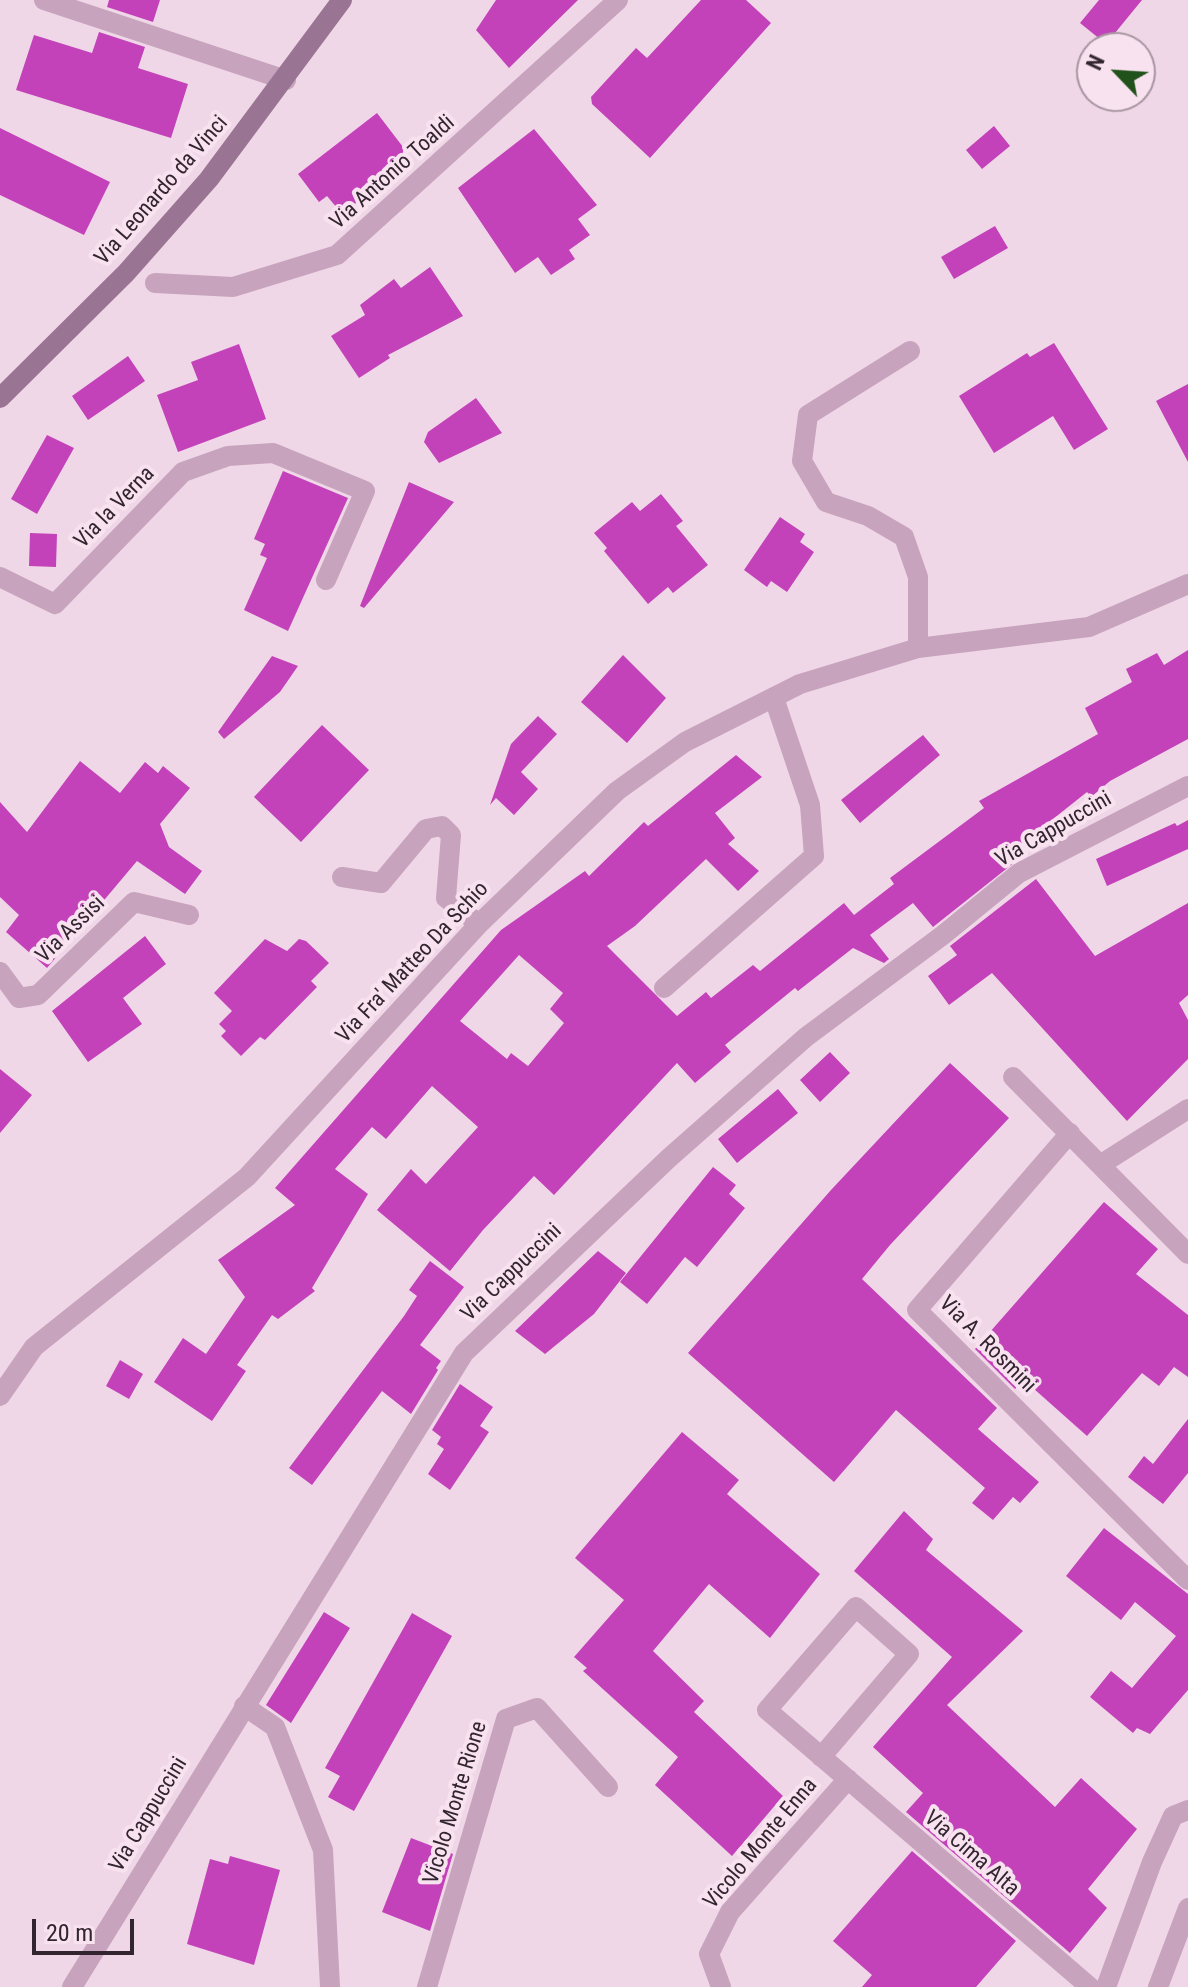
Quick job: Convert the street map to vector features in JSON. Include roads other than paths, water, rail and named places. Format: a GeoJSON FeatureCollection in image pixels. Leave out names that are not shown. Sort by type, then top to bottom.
{"type":"FeatureCollection","features":[{"type":"Feature","properties":{"kind":"street"},"geometry":{"type":"LineString","coordinates":[[44,0],[286,80]]}},
{"type":"Feature","properties":{"kind":"street","name":"Via Leonardo da Vinci"},"geometry":{"type":"LineString","coordinates":[[0,398],[126,273],[209,179],[286,80],[342,0]]}},
{"type":"Feature","properties":{"kind":"street","name":"Via Antonio Toaldi"},"geometry":{"type":"LineString","coordinates":[[155,283],[233,287],[337,255],[618,0]]}},
{"type":"Feature","properties":{"kind":"street"},"geometry":{"type":"LineString","coordinates":[[910,351],[808,415],[802,461],[826,502],[868,516],[904,537],[918,577],[918,648]]}},
{"type":"Feature","properties":{"kind":"street","name":"Via la Verna"},"geometry":{"type":"LineString","coordinates":[[0,577],[55,604],[183,472],[228,456],[273,453],[365,491],[326,580]]}},
{"type":"Feature","properties":{"kind":"street","name":"Via Fra' Matteo Da Schio"},"geometry":{"type":"LineString","coordinates":[[0,1396],[34,1347],[247,1177],[479,924],[617,791],[685,742],[800,684],[918,648],[1089,627],[1188,584]]}},
{"type":"Feature","properties":{"kind":"street"},"geometry":{"type":"LineString","coordinates":[[664,988],[814,856],[810,805],[774,698]]}},
{"type":"Feature","properties":{"kind":"street","name":"Via Cappuccini"},"geometry":{"type":"LineString","coordinates":[[72,1987],[464,1353],[669,1158],[806,1037],[943,935],[1019,873],[1188,786]]}},
{"type":"Feature","properties":{"kind":"street"},"geometry":{"type":"LineString","coordinates":[[342,877],[381,883],[426,829],[442,826],[451,835],[446,898],[479,924]]}},
{"type":"Feature","properties":{"kind":"street","name":"Via Assisi"},"geometry":{"type":"LineString","coordinates":[[0,972],[19,998],[38,995],[134,902],[189,915]]}},
{"type":"Feature","properties":{"kind":"street"},"geometry":{"type":"LineString","coordinates":[[1013,1077],[1188,1254]]}},
{"type":"Feature","properties":{"kind":"street"},"geometry":{"type":"LineString","coordinates":[[1100,1165],[1188,1109]]}},
{"type":"Feature","properties":{"kind":"street","name":"Via A. Rosmini"},"geometry":{"type":"LineString","coordinates":[[1070,1133],[917,1310],[1188,1580]]}},
{"type":"Feature","properties":{"kind":"street","name":"Via Cima Alta"},"geometry":{"type":"LineString","coordinates":[[821,1757],[909,1654],[856,1607],[767,1710],[821,1757],[1090,1987]]}},
{"type":"Feature","properties":{"kind":"street"},"geometry":{"type":"LineString","coordinates":[[244,1706],[275,1727],[323,1850],[330,1987]]}},
{"type":"Feature","properties":{"kind":"street","name":"Vicolo Monte Rione"},"geometry":{"type":"LineString","coordinates":[[427,1987],[506,1719],[537,1708],[608,1787]]}},
{"type":"Feature","properties":{"kind":"street","name":"Vicolo Monte Enna"},"geometry":{"type":"LineString","coordinates":[[721,1987],[709,1954],[730,1912],[848,1779]]}},
{"type":"Feature","properties":{"kind":"street"},"geometry":{"type":"LineString","coordinates":[[1106,1987],[1152,1862],[1173,1816],[1188,1810]]}},
{"type":"Feature","properties":{"kind":"street"},"geometry":{"type":"LineString","coordinates":[[1158,1987],[1188,1908]]}}]}
